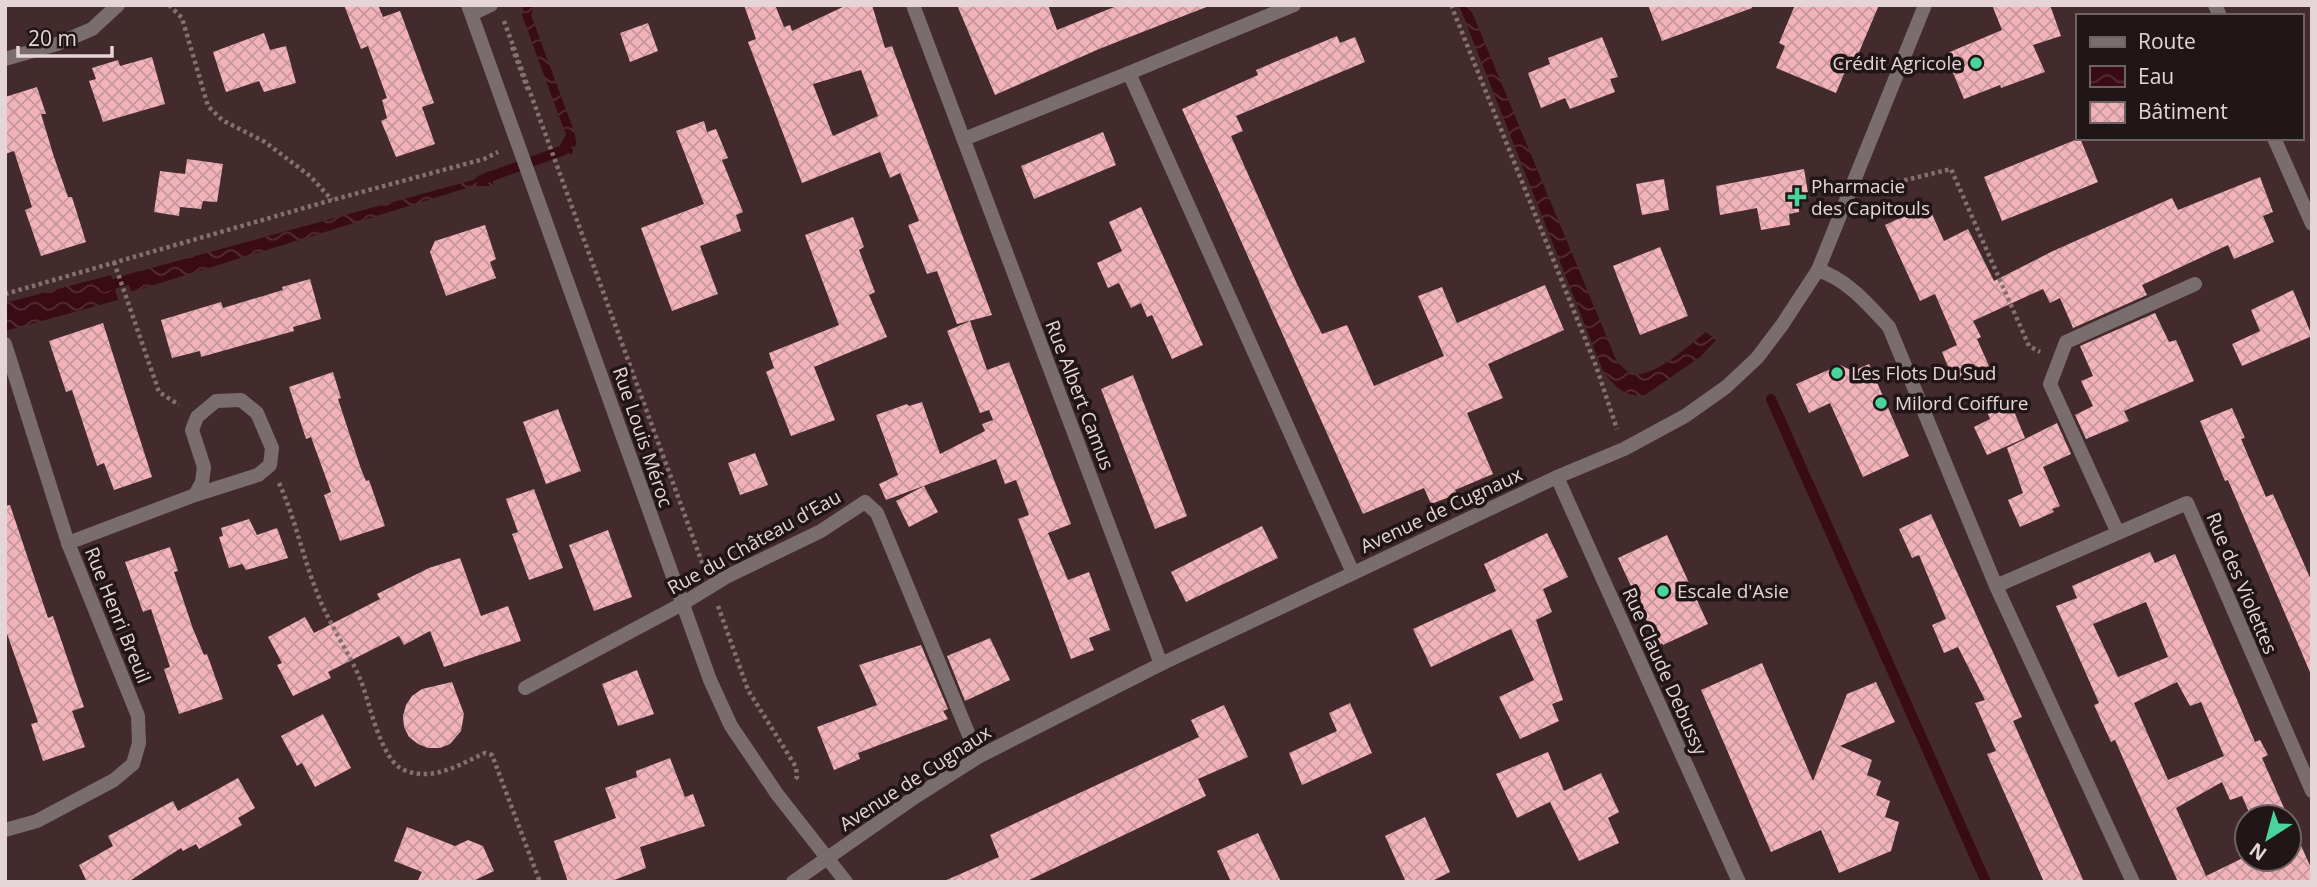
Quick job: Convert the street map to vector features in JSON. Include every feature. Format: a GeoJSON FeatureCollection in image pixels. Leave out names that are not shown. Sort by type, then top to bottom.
{"type":"FeatureCollection","features":[{"type":"Feature","properties":{"kind":"street"},"geometry":{"type":"LineString","coordinates":[[5,59],[57,44],[92,29],[118,5]]}},
{"type":"Feature","properties":{"kind":"street"},"geometry":{"type":"LineString","coordinates":[[470,10],[491,5]]}},
{"type":"Feature","properties":{"kind":"street","name":"Rue Albert Camus"},"geometry":{"type":"LineString","coordinates":[[913,5],[1161,664]]}},
{"type":"Feature","properties":{"kind":"street"},"geometry":{"type":"LineString","coordinates":[[964,139],[1294,5]]}},
{"type":"Feature","properties":{"kind":"street","name":"Avenue de Cugnaux"},"geometry":{"type":"LineString","coordinates":[[793,882],[915,797],[978,757],[1161,664],[1557,477],[1624,449],[1685,416],[1726,387],[1757,358],[1818,270],[1925,5]]}},
{"type":"Feature","properties":{"kind":"street","name":"Rue Louis Méroc"},"geometry":{"type":"LineString","coordinates":[[470,10],[710,680],[731,726],[778,794],[846,882]]}},
{"type":"Feature","properties":{"kind":"street"},"geometry":{"type":"LineString","coordinates":[[1129,73],[1353,573]]}},
{"type":"Feature","properties":{"kind":"street"},"geometry":{"type":"LineString","coordinates":[[2275,140],[2312,224]]}},
{"type":"Feature","properties":{"kind":"street"},"geometry":{"type":"LineString","coordinates":[[1818,270],[1835,276],[1866,300],[1889,327],[1996,586],[2133,882]]}},
{"type":"Feature","properties":{"kind":"street"},"geometry":{"type":"LineString","coordinates":[[2118,533],[2050,384],[2066,342],[2195,285]]}},
{"type":"Feature","properties":{"kind":"street","name":"Rue Henri Breuil"},"geometry":{"type":"LineString","coordinates":[[5,344],[68,543],[138,716],[139,743],[132,764],[114,780],[37,821],[5,830]]}},
{"type":"Feature","properties":{"kind":"street"},"geometry":{"type":"LineString","coordinates":[[68,543],[195,495],[258,475],[270,464],[272,448],[257,412],[241,400],[216,401],[197,416],[192,430],[204,467],[202,482],[195,495]]}},
{"type":"Feature","properties":{"kind":"street","name":"Rue Claude Debussy"},"geometry":{"type":"LineString","coordinates":[[1557,477],[1739,882]]}},
{"type":"Feature","properties":{"kind":"street","name":"Rue du Château d'Eau"},"geometry":{"type":"LineString","coordinates":[[525,688],[711,586],[821,531],[865,502],[877,513],[978,757]]}},
{"type":"Feature","properties":{"kind":"street","name":"Rue des Violettes"},"geometry":{"type":"LineString","coordinates":[[1996,586],[2187,503],[2312,791]]}},
{"type":"Feature","properties":{"kind":"path"},"geometry":{"type":"LineString","coordinates":[[169,5],[182,18],[208,106],[222,120],[274,149],[310,176],[332,200]]}},
{"type":"Feature","properties":{"kind":"path"},"geometry":{"type":"LineString","coordinates":[[1451,5],[1596,366],[1624,449]]}},
{"type":"Feature","properties":{"kind":"path","name":"Rue Louis Méroc"},"geometry":{"type":"LineString","coordinates":[[503,15],[544,136],[748,690],[796,767],[797,777],[792,784]]}},
{"type":"Feature","properties":{"kind":"path"},"geometry":{"type":"LineString","coordinates":[[512,47],[529,93]]}},
{"type":"Feature","properties":{"kind":"path"},"geometry":{"type":"LineString","coordinates":[[5,294],[484,159],[498,152]]}},
{"type":"Feature","properties":{"kind":"path"},"geometry":{"type":"LineString","coordinates":[[1849,194],[1951,169],[2029,346],[2059,363]]}},
{"type":"Feature","properties":{"kind":"path"},"geometry":{"type":"LineString","coordinates":[[114,262],[159,392],[197,416]]}},
{"type":"Feature","properties":{"kind":"path"},"geometry":{"type":"LineString","coordinates":[[270,464],[289,505],[316,592],[360,680],[389,759],[401,770],[421,775],[437,774],[485,753],[492,755],[540,882]]}},
{"type":"Feature","properties":{"kind":"water"},"geometry":{"type":"Polygon","coordinates":[[[524,5],[535,5],[531,15],[575,134],[576,144],[571,155],[560,145],[566,135],[522,15],[524,5]]]}},
{"type":"Feature","properties":{"kind":"water"},"geometry":{"type":"Polygon","coordinates":[[[1459,5],[1469,5],[1617,362],[1631,375],[1641,374],[1671,360],[1706,332],[1716,340],[1700,357],[1645,395],[1626,393],[1603,371],[1459,5]]]}},
{"type":"Feature","properties":{"kind":"water"},"geometry":{"type":"Polygon","coordinates":[[[489,171],[494,186],[473,186],[131,292],[126,275],[473,180],[489,171]]]}},
{"type":"Feature","properties":{"kind":"water"},"geometry":{"type":"Polygon","coordinates":[[[111,275],[118,300],[5,331],[5,303],[111,275]]]}},
{"type":"Feature","properties":{"kind":"building"},"geometry":{"type":"Polygon","coordinates":[[[344,5],[378,5],[383,17],[400,11],[434,103],[422,107],[435,144],[396,157],[381,121],[387,118],[382,100],[387,98],[368,46],[361,49],[344,5]]]}},
{"type":"Feature","properties":{"kind":"building"},"geometry":{"type":"Polygon","coordinates":[[[744,5],[775,5],[784,27],[790,25],[792,31],[847,5],[872,5],[885,48],[892,46],[992,315],[957,324],[937,271],[927,274],[908,225],[919,221],[900,173],[890,178],[880,152],[802,183],[748,42],[756,39],[744,5]],[[861,70],[813,84],[833,136],[878,116],[861,70]]]}},
{"type":"Feature","properties":{"kind":"building"},"geometry":{"type":"Polygon","coordinates":[[[957,5],[1048,5],[1057,30],[1119,5],[1209,6],[1099,49],[995,95],[957,5]]]}},
{"type":"Feature","properties":{"kind":"building"},"geometry":{"type":"Polygon","coordinates":[[[1648,5],[1751,5],[1752,8],[1662,41],[1648,5]]]}},
{"type":"Feature","properties":{"kind":"building"},"geometry":{"type":"Polygon","coordinates":[[[1795,5],[1879,5],[1851,71],[1846,69],[1836,93],[1776,68],[1785,46],[1779,43],[1795,5]]]}},
{"type":"Feature","properties":{"kind":"building"},"geometry":{"type":"Polygon","coordinates":[[[1992,5],[2050,5],[2061,36],[2033,45],[2045,72],[1964,99],[1945,54],[2002,30],[1992,5]]]}},
{"type":"Feature","properties":{"kind":"building"},"geometry":{"type":"Polygon","coordinates":[[[648,23],[658,51],[630,62],[620,33],[648,23]]]}},
{"type":"Feature","properties":{"kind":"building"},"geometry":{"type":"Polygon","coordinates":[[[264,33],[270,50],[286,46],[296,83],[264,92],[259,81],[226,92],[213,52],[264,33]]]}},
{"type":"Feature","properties":{"kind":"building"},"geometry":{"type":"Polygon","coordinates":[[[1337,36],[1340,43],[1355,37],[1365,62],[1236,116],[1243,131],[1231,136],[1322,334],[1347,325],[1374,386],[1444,356],[1418,296],[1442,287],[1457,323],[1545,285],[1564,330],[1488,364],[1503,398],[1467,413],[1493,474],[1455,490],[1457,494],[1431,504],[1424,488],[1363,514],[1182,109],[1258,75],[1256,70],[1337,36]]]}},
{"type":"Feature","properties":{"kind":"building"},"geometry":{"type":"Polygon","coordinates":[[[1602,37],[1618,77],[1610,79],[1615,92],[1570,109],[1565,98],[1541,108],[1528,73],[1550,64],[1548,58],[1602,37]]]}},
{"type":"Feature","properties":{"kind":"building"},"geometry":{"type":"Polygon","coordinates":[[[152,57],[165,104],[103,122],[89,81],[96,79],[92,68],[118,60],[120,66],[152,57]]]}},
{"type":"Feature","properties":{"kind":"building"},"geometry":{"type":"Polygon","coordinates":[[[37,87],[46,114],[41,114],[54,157],[68,197],[72,197],[86,242],[41,256],[25,210],[32,207],[14,151],[5,154],[5,97],[37,87]]]}},
{"type":"Feature","properties":{"kind":"building"},"geometry":{"type":"Polygon","coordinates":[[[704,121],[707,132],[716,129],[728,158],[722,160],[743,212],[736,215],[741,231],[700,246],[718,294],[672,311],[641,228],[704,204],[676,131],[704,121]]]}},
{"type":"Feature","properties":{"kind":"building"},"geometry":{"type":"Polygon","coordinates":[[[1103,132],[1116,165],[1034,199],[1021,166],[1103,132]]]}},
{"type":"Feature","properties":{"kind":"building"},"geometry":{"type":"Polygon","coordinates":[[[2076,140],[2081,140],[2098,182],[2002,221],[1984,177],[2076,140]]]}},
{"type":"Feature","properties":{"kind":"building"},"geometry":{"type":"Polygon","coordinates":[[[187,159],[223,164],[217,202],[203,201],[201,209],[180,207],[179,216],[154,212],[160,171],[185,174],[187,159]]]}},
{"type":"Feature","properties":{"kind":"building"},"geometry":{"type":"Polygon","coordinates":[[[1804,169],[1809,199],[1799,201],[1799,212],[1789,214],[1790,225],[1761,230],[1757,208],[1720,215],[1716,186],[1804,169]]]}},
{"type":"Feature","properties":{"kind":"building"},"geometry":{"type":"Polygon","coordinates":[[[2260,177],[2273,212],[2263,216],[2274,242],[2234,259],[2228,245],[2142,285],[2147,295],[2073,328],[2060,298],[2050,303],[2043,289],[1973,321],[1981,337],[1977,339],[1989,366],[1954,381],[1942,352],[1957,345],[1935,294],[1920,301],[1885,225],[1928,205],[1944,241],[1968,229],[1994,281],[2053,251],[2172,198],[2178,210],[2260,177]]]}},
{"type":"Feature","properties":{"kind":"building"},"geometry":{"type":"Polygon","coordinates":[[[1664,179],[1669,210],[1642,215],[1636,184],[1664,179]]]}},
{"type":"Feature","properties":{"kind":"building"},"geometry":{"type":"Polygon","coordinates":[[[1141,207],[1203,345],[1172,359],[1152,315],[1147,317],[1141,303],[1131,308],[1119,283],[1108,288],[1097,263],[1122,251],[1109,222],[1141,207]]]}},
{"type":"Feature","properties":{"kind":"building"},"geometry":{"type":"Polygon","coordinates":[[[853,217],[864,247],[859,250],[875,292],[869,295],[887,337],[814,367],[835,420],[791,436],[766,372],[774,368],[769,353],[839,325],[805,235],[853,217]]]}},
{"type":"Feature","properties":{"kind":"building"},"geometry":{"type":"Polygon","coordinates":[[[485,225],[496,259],[490,262],[496,278],[446,296],[430,252],[435,241],[485,225]]]}},
{"type":"Feature","properties":{"kind":"building"},"geometry":{"type":"Polygon","coordinates":[[[1660,247],[1688,316],[1640,335],[1613,266],[1660,247]]]}},
{"type":"Feature","properties":{"kind":"building"},"geometry":{"type":"Polygon","coordinates":[[[310,279],[321,319],[293,327],[294,331],[201,357],[200,351],[172,358],[161,320],[221,302],[223,308],[310,279]]]}},
{"type":"Feature","properties":{"kind":"building"},"geometry":{"type":"Polygon","coordinates":[[[2293,290],[2312,336],[2242,366],[2232,344],[2260,331],[2251,310],[2293,290]]]}},
{"type":"Feature","properties":{"kind":"building"},"geometry":{"type":"Polygon","coordinates":[[[2155,313],[2169,342],[2176,340],[2194,381],[2124,411],[2129,421],[2086,439],[2075,415],[2093,406],[2081,381],[2093,376],[2080,346],[2155,313]]]}},
{"type":"Feature","properties":{"kind":"building"},"geometry":{"type":"Polygon","coordinates":[[[970,321],[987,370],[1009,362],[1071,524],[1048,533],[1068,580],[1089,572],[1110,630],[1089,638],[1094,650],[1071,659],[1018,519],[1029,515],[1016,480],[1005,484],[996,459],[886,500],[879,484],[898,475],[876,415],[907,404],[909,406],[922,402],[940,454],[985,431],[982,424],[993,420],[989,410],[980,413],[947,331],[970,321]]]}},
{"type":"Feature","properties":{"kind":"building"},"geometry":{"type":"Polygon","coordinates":[[[103,323],[152,477],[114,490],[104,463],[97,466],[72,390],[66,392],[49,341],[103,323]]]}},
{"type":"Feature","properties":{"kind":"building"},"geometry":{"type":"Polygon","coordinates":[[[1869,364],[1909,456],[1863,477],[1830,403],[1809,413],[1796,384],[1840,365],[1853,371],[1869,364]]]}},
{"type":"Feature","properties":{"kind":"building"},"geometry":{"type":"Polygon","coordinates":[[[333,372],[341,398],[338,399],[361,469],[366,481],[369,480],[385,526],[340,541],[324,495],[331,492],[311,437],[306,439],[289,387],[333,372]]]}},
{"type":"Feature","properties":{"kind":"building"},"geometry":{"type":"Polygon","coordinates":[[[1133,375],[1187,516],[1155,529],[1101,389],[1133,375]]]}},
{"type":"Feature","properties":{"kind":"building"},"geometry":{"type":"Polygon","coordinates":[[[2009,399],[2025,438],[1987,455],[1974,427],[1990,419],[1986,409],[2009,399]]]}},
{"type":"Feature","properties":{"kind":"building"},"geometry":{"type":"Polygon","coordinates":[[[2232,408],[2245,438],[2241,439],[2266,497],[2273,494],[2312,582],[2312,677],[2200,421],[2232,408]]]}},
{"type":"Feature","properties":{"kind":"building"},"geometry":{"type":"Polygon","coordinates":[[[558,409],[581,471],[546,484],[523,422],[558,409]]]}},
{"type":"Feature","properties":{"kind":"building"},"geometry":{"type":"Polygon","coordinates":[[[2057,423],[2071,454],[2043,467],[2060,506],[2052,509],[2054,512],[2020,527],[2008,500],[2023,493],[2007,448],[2057,423]]]}},
{"type":"Feature","properties":{"kind":"building"},"geometry":{"type":"Polygon","coordinates":[[[755,453],[768,485],[740,495],[728,463],[755,453]]]}},
{"type":"Feature","properties":{"kind":"building"},"geometry":{"type":"Polygon","coordinates":[[[924,486],[938,512],[909,527],[896,501],[924,486]]]}},
{"type":"Feature","properties":{"kind":"building"},"geometry":{"type":"Polygon","coordinates":[[[534,489],[563,568],[529,580],[512,534],[518,532],[506,499],[534,489]]]}},
{"type":"Feature","properties":{"kind":"building"},"geometry":{"type":"Polygon","coordinates":[[[10,505],[48,618],[53,616],[84,707],[72,711],[85,747],[43,761],[31,724],[38,722],[5,628],[5,506],[10,505]]]}},
{"type":"Feature","properties":{"kind":"building"},"geometry":{"type":"Polygon","coordinates":[[[1931,514],[2022,717],[2013,721],[2084,882],[2044,882],[1987,754],[1996,751],[1975,703],[1985,700],[1958,647],[1944,653],[1932,625],[1946,619],[1919,555],[1912,558],[1899,529],[1931,514]]]}},
{"type":"Feature","properties":{"kind":"building"},"geometry":{"type":"Polygon","coordinates":[[[249,519],[257,535],[277,528],[288,558],[246,570],[242,564],[229,568],[219,537],[223,536],[221,528],[249,519]]]}},
{"type":"Feature","properties":{"kind":"building"},"geometry":{"type":"Polygon","coordinates":[[[1262,526],[1278,558],[1186,602],[1171,572],[1262,526]]]}},
{"type":"Feature","properties":{"kind":"building"},"geometry":{"type":"Polygon","coordinates":[[[608,530],[632,597],[594,611],[569,545],[608,530]]]}},
{"type":"Feature","properties":{"kind":"building"},"geometry":{"type":"Polygon","coordinates":[[[1547,533],[1568,577],[1543,589],[1552,612],[1536,620],[1563,700],[1552,704],[1559,721],[1520,739],[1499,697],[1534,680],[1511,629],[1431,667],[1413,629],[1496,591],[1484,564],[1547,533]]]}},
{"type":"Feature","properties":{"kind":"building","name":"Escale d'Asie"},"geometry":{"type":"Polygon","coordinates":[[[1667,535],[1708,624],[1658,645],[1618,558],[1667,535]]]}},
{"type":"Feature","properties":{"kind":"building"},"geometry":{"type":"Polygon","coordinates":[[[170,547],[178,571],[174,572],[193,629],[204,655],[207,654],[223,699],[179,714],[164,669],[170,667],[151,609],[143,612],[125,562],[170,547]]]}},
{"type":"Feature","properties":{"kind":"building"},"geometry":{"type":"Polygon","coordinates":[[[2150,552],[2155,563],[2175,554],[2255,742],[2260,740],[2268,755],[2262,758],[2282,803],[2245,803],[2242,796],[2230,800],[2222,782],[2176,808],[2206,876],[2233,863],[2233,873],[2303,873],[2303,850],[2312,870],[2312,882],[2178,882],[2115,740],[2111,742],[2094,705],[2099,703],[2056,606],[2077,598],[2072,586],[2150,552]],[[2146,602],[2093,624],[2118,677],[2168,657],[2146,602]],[[2177,682],[2134,703],[2168,780],[2224,756],[2201,702],[2190,706],[2177,682]]]}},
{"type":"Feature","properties":{"kind":"building"},"geometry":{"type":"Polygon","coordinates":[[[460,558],[481,616],[508,606],[521,641],[444,667],[430,631],[404,645],[399,636],[328,672],[331,678],[293,696],[277,665],[282,663],[268,637],[305,617],[314,633],[380,599],[377,594],[429,568],[460,558]]]}},
{"type":"Feature","properties":{"kind":"building"},"geometry":{"type":"Polygon","coordinates":[[[990,638],[1010,680],[965,701],[947,656],[990,638]]]}},
{"type":"Feature","properties":{"kind":"building"},"geometry":{"type":"Polygon","coordinates":[[[921,645],[948,709],[943,711],[948,719],[858,753],[860,759],[834,770],[817,727],[877,705],[859,665],[921,645]]]}},
{"type":"Feature","properties":{"kind":"building"},"geometry":{"type":"Polygon","coordinates":[[[1762,663],[1813,781],[1847,694],[1876,682],[1895,722],[1840,746],[1872,760],[1867,775],[1881,781],[1876,795],[1890,801],[1885,817],[1899,822],[1891,851],[1839,873],[1821,830],[1771,852],[1701,690],[1762,663]]]}},
{"type":"Feature","properties":{"kind":"building"},"geometry":{"type":"Polygon","coordinates":[[[637,670],[654,714],[618,726],[602,684],[637,670]]]}},
{"type":"Feature","properties":{"kind":"building"},"geometry":{"type":"Polygon","coordinates":[[[452,682],[464,714],[461,731],[450,744],[440,748],[428,748],[418,744],[409,737],[404,727],[406,705],[412,696],[422,689],[452,682]]]}},
{"type":"Feature","properties":{"kind":"building"},"geometry":{"type":"Polygon","coordinates":[[[1350,703],[1372,753],[1302,785],[1289,753],[1337,731],[1329,713],[1350,703]]]}},
{"type":"Feature","properties":{"kind":"building"},"geometry":{"type":"Polygon","coordinates":[[[1224,705],[1248,757],[1198,779],[1206,796],[1025,882],[942,882],[999,857],[990,835],[1199,737],[1191,720],[1224,705]]]}},
{"type":"Feature","properties":{"kind":"building"},"geometry":{"type":"Polygon","coordinates":[[[323,714],[351,768],[315,787],[302,763],[297,766],[281,736],[323,714]]]}},
{"type":"Feature","properties":{"kind":"building"},"geometry":{"type":"Polygon","coordinates":[[[1548,752],[1564,791],[1601,773],[1619,812],[1608,818],[1619,843],[1579,861],[1550,802],[1517,818],[1496,774],[1548,752]]]}},
{"type":"Feature","properties":{"kind":"building"},"geometry":{"type":"Polygon","coordinates":[[[670,758],[685,797],[693,794],[705,826],[640,847],[646,868],[609,882],[568,882],[554,841],[616,818],[605,788],[637,777],[636,771],[670,758]]]}},
{"type":"Feature","properties":{"kind":"building"},"geometry":{"type":"Polygon","coordinates":[[[238,778],[255,808],[238,818],[242,825],[199,849],[196,844],[183,851],[181,848],[128,882],[87,882],[79,865],[113,846],[108,836],[173,801],[178,811],[238,778]]]}},
{"type":"Feature","properties":{"kind":"building"},"geometry":{"type":"Polygon","coordinates":[[[1425,817],[1450,872],[1430,882],[1406,882],[1385,836],[1425,817]]]}},
{"type":"Feature","properties":{"kind":"building"},"geometry":{"type":"Polygon","coordinates":[[[407,827],[455,846],[468,840],[483,846],[494,871],[471,882],[417,882],[422,872],[394,861],[407,827]]]}},
{"type":"Feature","properties":{"kind":"building"},"geometry":{"type":"Polygon","coordinates":[[[1258,833],[1281,882],[1231,882],[1217,851],[1258,833]]]}},
{"type":"Feature","properties":{"kind":"waterway"},"geometry":{"type":"LineString","coordinates":[[481,180],[564,150],[570,140]]}},
{"type":"Feature","properties":{"kind":"waterway"},"geometry":{"type":"LineString","coordinates":[[104,287],[140,276]]}},
{"type":"Feature","properties":{"kind":"waterway"},"geometry":{"type":"LineString","coordinates":[[1771,399],[1986,882]]}},
{"type":"Feature","properties":{"kind":"place","name":"Crédit Agricole"},"geometry":{"type":"Point","coordinates":[1976,63]}},
{"type":"Feature","properties":{"kind":"place","name":"Pharmacie des Capitouls"},"geometry":{"type":"Point","coordinates":[1797,197]}},
{"type":"Feature","properties":{"kind":"place","name":"Les Flots Du Sud"},"geometry":{"type":"Point","coordinates":[1837,373]}},
{"type":"Feature","properties":{"kind":"place","name":"Milord Coiffure"},"geometry":{"type":"Point","coordinates":[1881,403]}},
{"type":"Feature","properties":{"kind":"place","name":"Escale d'Asie"},"geometry":{"type":"Point","coordinates":[1663,591]}}]}
